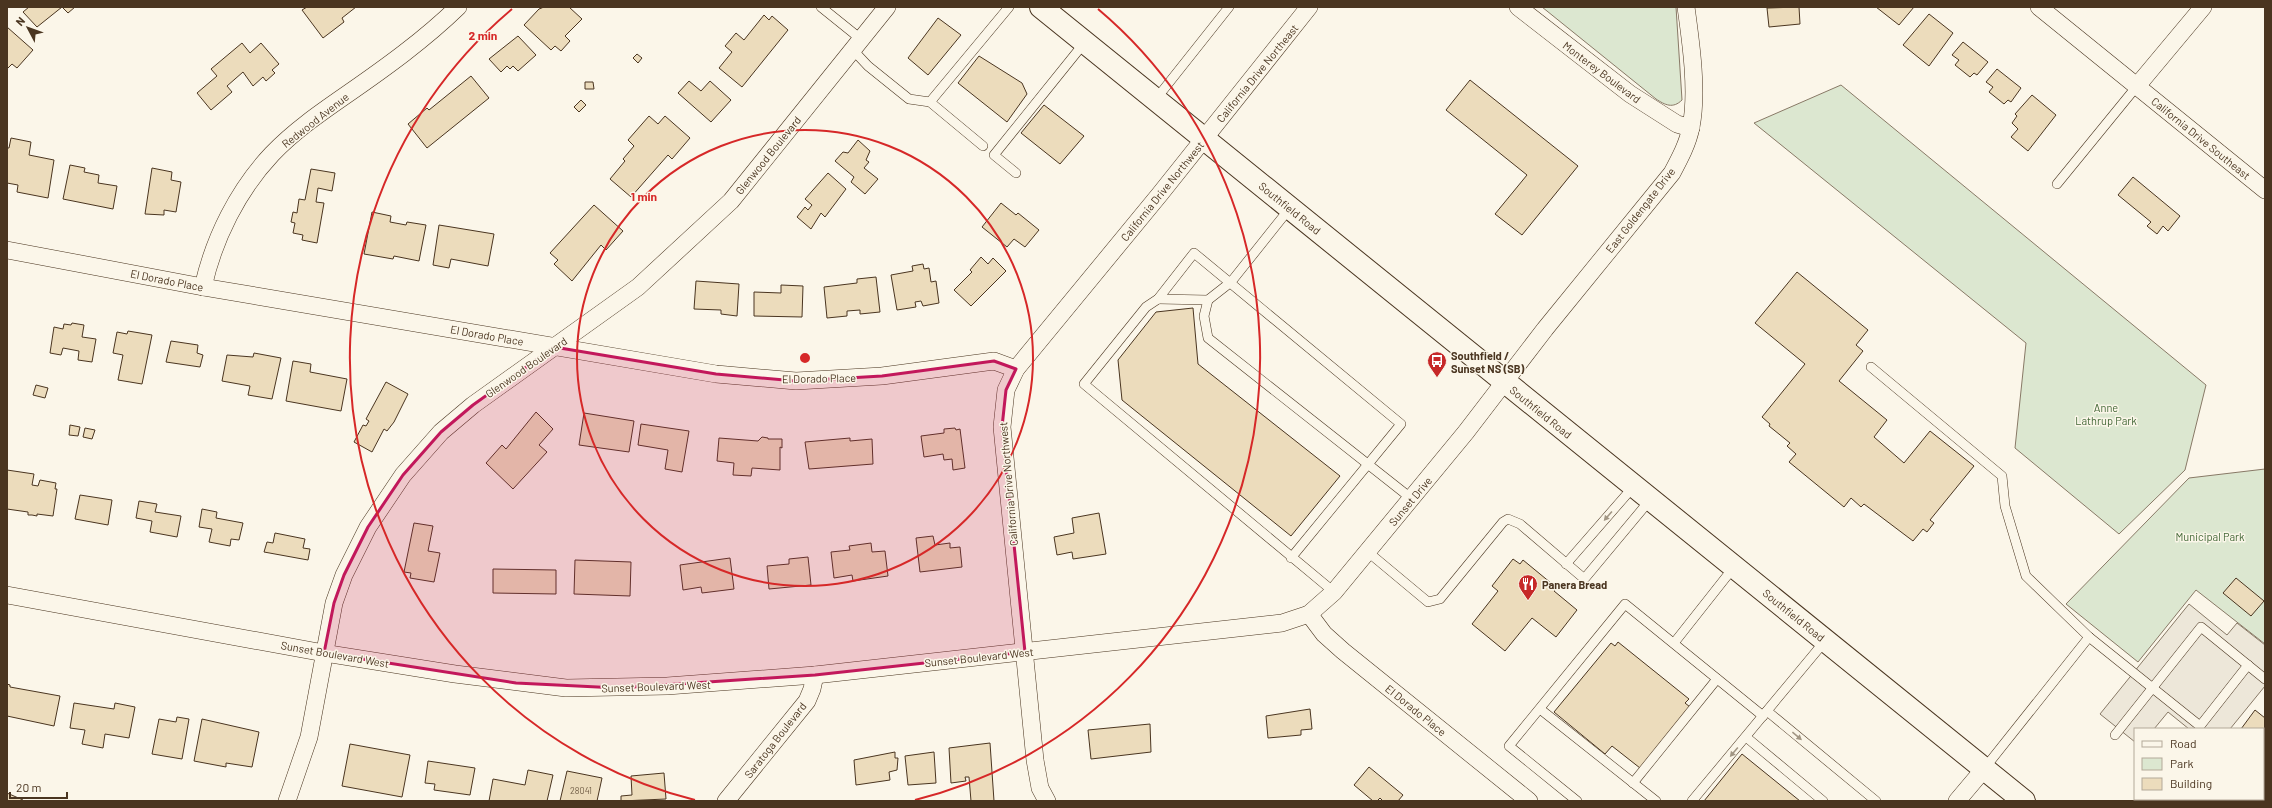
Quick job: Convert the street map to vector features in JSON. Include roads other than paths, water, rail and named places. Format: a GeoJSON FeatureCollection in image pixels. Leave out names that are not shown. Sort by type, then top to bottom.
{"type":"FeatureCollection","features":[{"type":"Feature","properties":{"kind":"main road","name":"Southfield Road"},"geometry":{"type":"LineString","coordinates":[[1041,7],[2024,801]]}},
{"type":"Feature","properties":{"kind":"street","name":"Redwood Avenue"},"geometry":{"type":"LineString","coordinates":[[203,287],[208,264],[229,216],[250,181],[272,154],[307,123],[401,55],[458,7]]}},
{"type":"Feature","properties":{"kind":"street","name":"Glenwood Boulevard"},"geometry":{"type":"LineString","coordinates":[[287,801],[309,737],[334,602],[344,575],[368,527],[403,475],[442,432],[473,404],[638,287],[731,201],[887,7]]}},
{"type":"Feature","properties":{"kind":"street","name":"California Drive Northeast"},"geometry":{"type":"LineString","coordinates":[[1204,138],[1309,7]]}},
{"type":"Feature","properties":{"kind":"street","name":"Monterey Boulevard"},"geometry":{"type":"LineString","coordinates":[[1518,7],[1630,94],[1677,124],[1691,128]]}},
{"type":"Feature","properties":{"kind":"street","name":"East Goldengate Drive"},"geometry":{"type":"LineString","coordinates":[[1503,381],[1672,173],[1686,144],[1691,128],[1693,86],[1686,7]]}},
{"type":"Feature","properties":{"kind":"street"},"geometry":{"type":"LineString","coordinates":[[2039,7],[2137,86],[2203,7]]}},
{"type":"Feature","properties":{"kind":"street","name":"California Drive Southeast"},"geometry":{"type":"LineString","coordinates":[[2137,86],[2265,190]]}},
{"type":"Feature","properties":{"kind":"street","name":"California Drive Northwest"},"geometry":{"type":"LineString","coordinates":[[1047,801],[1040,788],[1035,760],[1002,427],[1006,390],[1016,369],[1204,138]]}},
{"type":"Feature","properties":{"kind":"street","name":"El Dorado Place"},"geometry":{"type":"LineString","coordinates":[[7,250],[203,287],[716,374],[796,381],[882,376],[994,360],[1016,369]]}},
{"type":"Feature","properties":{"kind":"street","name":"Sunset Drive"},"geometry":{"type":"LineString","coordinates":[[1309,614],[1334,592],[1368,552],[1466,432],[1503,381]]}},
{"type":"Feature","properties":{"kind":"street","name":"Sunset Boulevard West"},"geometry":{"type":"LineString","coordinates":[[7,595],[324,653],[455,674],[566,688],[667,686],[815,675],[1282,623],[1309,614]]}},
{"type":"Feature","properties":{"kind":"street","name":"El Dorado Place"},"geometry":{"type":"LineString","coordinates":[[1309,614],[1324,634],[1343,651],[1529,801]]}},
{"type":"Feature","properties":{"kind":"street","name":"Saratoga Boulevard"},"geometry":{"type":"LineString","coordinates":[[726,801],[807,701],[812,689],[815,675]]}},
{"type":"Feature","properties":{"kind":"street"},"geometry":{"type":"LineString","coordinates":[[1957,801],[1984,769]]}},
{"type":"Feature","properties":{"kind":"lane"},"geometry":{"type":"LineString","coordinates":[[821,7],[857,45],[868,66],[909,99],[930,102],[983,146]]}},
{"type":"Feature","properties":{"kind":"lane"},"geometry":{"type":"LineString","coordinates":[[930,102],[1009,7]]}},
{"type":"Feature","properties":{"kind":"lane"},"geometry":{"type":"LineString","coordinates":[[1156,99],[1229,7]]}},
{"type":"Feature","properties":{"kind":"lane"},"geometry":{"type":"LineString","coordinates":[[1016,173],[994,155],[1085,42]]}},
{"type":"Feature","properties":{"kind":"lane"},"geometry":{"type":"LineString","coordinates":[[2057,184],[2137,86]]}},
{"type":"Feature","properties":{"kind":"lane"},"geometry":{"type":"LineString","coordinates":[[1290,208],[1231,282],[1208,300],[1204,316],[1208,338],[1412,499]]}},
{"type":"Feature","properties":{"kind":"lane"},"geometry":{"type":"LineString","coordinates":[[1291,558],[1401,424],[1231,282],[1194,253],[1158,299],[1146,307],[1084,384],[1291,558],[1334,592]]}},
{"type":"Feature","properties":{"kind":"lane"},"geometry":{"type":"LineString","coordinates":[[1158,299],[1208,300]]}},
{"type":"Feature","properties":{"kind":"lane"},"geometry":{"type":"LineString","coordinates":[[1871,367],[2002,476],[2005,506],[2026,576],[2089,637],[2200,726],[2248,666]]}},
{"type":"Feature","properties":{"kind":"lane"},"geometry":{"type":"LineString","coordinates":[[1566,564],[1634,486]]}},
{"type":"Feature","properties":{"kind":"lane"},"geometry":{"type":"LineString","coordinates":[[1368,552],[1428,602],[1440,599],[1503,522],[1508,519],[1520,524],[1566,564],[1585,578],[1650,500]]}},
{"type":"Feature","properties":{"kind":"lane"},"geometry":{"type":"LineString","coordinates":[[1674,643],[1734,567]]}},
{"type":"Feature","properties":{"kind":"lane"},"geometry":{"type":"LineString","coordinates":[[1577,801],[1510,746],[1625,604],[1717,679],[1765,713],[1876,801]]}},
{"type":"Feature","properties":{"kind":"lane"},"geometry":{"type":"LineString","coordinates":[[2115,735],[2201,627],[2265,679]]}},
{"type":"Feature","properties":{"kind":"lane"},"geometry":{"type":"LineString","coordinates":[[1984,769],[2089,637]]}},
{"type":"Feature","properties":{"kind":"lane"},"geometry":{"type":"LineString","coordinates":[[1692,801],[1825,641]]}},
{"type":"Feature","properties":{"kind":"lane"},"geometry":{"type":"LineString","coordinates":[[1633,783],[1717,679]]}},
{"type":"Feature","properties":{"kind":"lane"},"geometry":{"type":"LineString","coordinates":[[1540,709],[1633,783],[1652,800]]}},
{"type":"Feature","properties":{"kind":"lane"},"geometry":{"type":"LineString","coordinates":[[1746,737],[1823,801]]}},
{"type":"Feature","properties":{"kind":"place","name":"Southfield / Sunset NS (SB)"},"geometry":{"type":"Point","coordinates":[1437,378]}},
{"type":"Feature","properties":{"kind":"place","name":"Panera Bread"},"geometry":{"type":"Point","coordinates":[1528,601]}},
{"type":"Feature","properties":{"kind":"park label","name":"Anne Lathrup Park"},"geometry":{"type":"Point","coordinates":[2106,413]}},
{"type":"Feature","properties":{"kind":"park label","name":"Municipal Park"},"geometry":{"type":"Point","coordinates":[2210,536]}}]}
